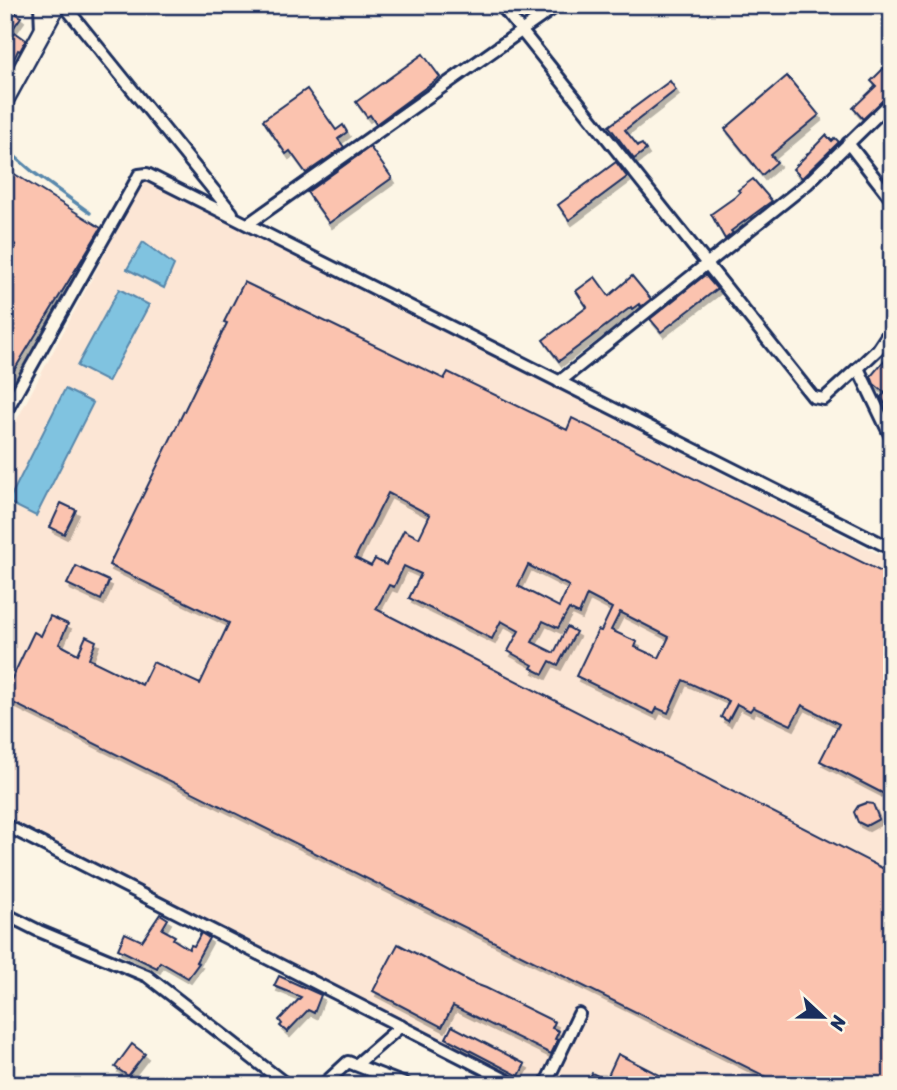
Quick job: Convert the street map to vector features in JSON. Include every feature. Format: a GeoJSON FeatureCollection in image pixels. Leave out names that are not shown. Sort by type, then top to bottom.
{"type":"FeatureCollection","features":[{"type":"Feature","properties":{"kind":"street"},"geometry":{"type":"LineString","coordinates":[[40,5],[42,36]]}},
{"type":"Feature","properties":{"kind":"street"},"geometry":{"type":"LineString","coordinates":[[5,100],[57,5]]}},
{"type":"Feature","properties":{"kind":"street"},"geometry":{"type":"LineString","coordinates":[[64,5],[235,217]]}},
{"type":"Feature","properties":{"kind":"street"},"geometry":{"type":"LineString","coordinates":[[501,5],[813,397],[824,399],[878,349],[892,328]]}},
{"type":"Feature","properties":{"kind":"street"},"geometry":{"type":"LineString","coordinates":[[248,224],[558,5]]}},
{"type":"Feature","properties":{"kind":"street"},"geometry":{"type":"LineString","coordinates":[[559,382],[807,183],[892,101]]}},
{"type":"Feature","properties":{"kind":"street"},"geometry":{"type":"LineString","coordinates":[[848,143],[892,200]]}},
{"type":"Feature","properties":{"kind":"street"},"geometry":{"type":"LineString","coordinates":[[5,413],[139,175],[147,174],[892,549]]}},
{"type":"Feature","properties":{"kind":"street"},"geometry":{"type":"LineString","coordinates":[[858,368],[892,439]]}},
{"type":"Feature","properties":{"kind":"street"},"geometry":{"type":"LineString","coordinates":[[5,825],[516,1085]]}},
{"type":"Feature","properties":{"kind":"street"},"geometry":{"type":"LineString","coordinates":[[5,914],[147,976],[273,1080],[287,1085]]}},
{"type":"Feature","properties":{"kind":"street"},"geometry":{"type":"LineString","coordinates":[[545,1085],[579,1014]]}},
{"type":"Feature","properties":{"kind":"street"},"geometry":{"type":"LineString","coordinates":[[355,1065],[401,1026]]}},
{"type":"Feature","properties":{"kind":"street"},"geometry":{"type":"LineString","coordinates":[[323,1085],[348,1062],[407,1085]]}},
{"type":"Feature","properties":{"kind":"shaded area"},"geometry":{"type":"Polygon","coordinates":[[[152,180],[892,561],[892,1085],[515,1085],[5,821],[5,442],[143,182],[152,180]]]}},
{"type":"Feature","properties":{"kind":"water"},"geometry":{"type":"Polygon","coordinates":[[[143,242],[174,265],[164,288],[127,269],[143,242]]]}},
{"type":"Feature","properties":{"kind":"water"},"geometry":{"type":"Polygon","coordinates":[[[119,289],[149,305],[108,382],[77,366],[119,289]]]}},
{"type":"Feature","properties":{"kind":"water"},"geometry":{"type":"Polygon","coordinates":[[[65,389],[93,403],[36,516],[8,502],[65,389]]]}},
{"type":"Feature","properties":{"kind":"building"},"geometry":{"type":"Polygon","coordinates":[[[11,9],[21,17],[12,30],[26,40],[20,51],[18,50],[5,78],[5,18],[11,9]]]}},
{"type":"Feature","properties":{"kind":"building"},"geometry":{"type":"Polygon","coordinates":[[[423,54],[440,77],[376,124],[356,102],[423,54]]]}},
{"type":"Feature","properties":{"kind":"building"},"geometry":{"type":"Polygon","coordinates":[[[892,60],[892,92],[863,119],[853,108],[876,86],[871,81],[892,60]]]}},
{"type":"Feature","properties":{"kind":"building"},"geometry":{"type":"Polygon","coordinates":[[[787,76],[819,115],[771,155],[777,162],[762,175],[725,129],[787,76]]]}},
{"type":"Feature","properties":{"kind":"building"},"geometry":{"type":"Polygon","coordinates":[[[670,81],[676,90],[625,130],[638,146],[642,144],[646,150],[634,159],[609,126],[670,81]]]}},
{"type":"Feature","properties":{"kind":"building"},"geometry":{"type":"Polygon","coordinates":[[[307,89],[336,130],[343,125],[347,132],[338,139],[344,147],[306,173],[290,151],[286,154],[263,120],[307,89]]]}},
{"type":"Feature","properties":{"kind":"building"},"geometry":{"type":"Polygon","coordinates":[[[826,135],[832,141],[835,138],[839,142],[802,178],[793,169],[826,135]]]}},
{"type":"Feature","properties":{"kind":"building"},"geometry":{"type":"Polygon","coordinates":[[[370,147],[392,178],[329,223],[307,192],[370,147]]]}},
{"type":"Feature","properties":{"kind":"building"},"geometry":{"type":"Polygon","coordinates":[[[616,162],[627,177],[569,220],[558,205],[616,162]]]}},
{"type":"Feature","properties":{"kind":"building"},"geometry":{"type":"Polygon","coordinates":[[[5,168],[101,228],[5,385],[5,263],[16,245],[5,238],[5,168]]]}},
{"type":"Feature","properties":{"kind":"building"},"geometry":{"type":"Polygon","coordinates":[[[753,179],[772,201],[731,231],[733,233],[725,239],[711,214],[735,197],[740,192],[738,190],[753,179]]]}},
{"type":"Feature","properties":{"kind":"building"},"geometry":{"type":"Polygon","coordinates":[[[705,275],[717,289],[661,332],[650,319],[705,275]]]}},
{"type":"Feature","properties":{"kind":"building"},"geometry":{"type":"Polygon","coordinates":[[[632,276],[651,299],[641,307],[639,304],[632,309],[631,307],[559,361],[543,340],[587,307],[576,291],[595,277],[609,296],[632,276]]]}},
{"type":"Feature","properties":{"kind":"building"},"geometry":{"type":"Polygon","coordinates":[[[244,282],[444,379],[448,372],[567,430],[572,418],[892,577],[892,798],[820,761],[839,724],[802,705],[791,725],[753,707],[750,711],[737,704],[728,721],[721,717],[729,701],[683,680],[668,713],[657,708],[654,714],[576,676],[612,608],[587,595],[579,614],[569,609],[558,628],[543,621],[532,642],[554,653],[567,627],[576,632],[558,665],[550,661],[543,674],[508,651],[519,631],[501,621],[492,639],[409,598],[421,574],[404,566],[394,587],[389,585],[376,609],[892,873],[892,1085],[783,1085],[5,699],[5,693],[34,632],[41,636],[50,616],[68,624],[59,644],[78,654],[86,636],[96,641],[89,659],[142,685],[153,662],[200,684],[229,623],[109,565],[227,323],[224,322],[244,282]],[[388,493],[355,558],[371,566],[375,559],[386,565],[404,530],[419,538],[430,515],[388,493]],[[528,565],[518,586],[559,607],[569,586],[528,565]],[[620,612],[611,630],[637,642],[635,647],[659,658],[669,637],[620,612]]]}},
{"type":"Feature","properties":{"kind":"building"},"geometry":{"type":"Polygon","coordinates":[[[887,357],[892,362],[892,415],[881,397],[885,393],[874,384],[871,376],[887,357]]]}},
{"type":"Feature","properties":{"kind":"building"},"geometry":{"type":"Polygon","coordinates":[[[61,503],[76,510],[64,534],[50,527],[61,503]]]}},
{"type":"Feature","properties":{"kind":"building"},"geometry":{"type":"Polygon","coordinates":[[[76,566],[109,581],[101,600],[67,584],[76,566]]]}},
{"type":"Feature","properties":{"kind":"building"},"geometry":{"type":"Polygon","coordinates":[[[873,804],[879,819],[866,826],[858,822],[854,812],[858,806],[873,804]]]}},
{"type":"Feature","properties":{"kind":"building"},"geometry":{"type":"Polygon","coordinates":[[[160,914],[168,919],[162,929],[175,936],[173,939],[189,949],[191,945],[194,946],[201,933],[209,938],[196,962],[199,963],[188,978],[160,962],[157,968],[118,949],[125,933],[142,941],[160,914]]]}},
{"type":"Feature","properties":{"kind":"building"},"geometry":{"type":"Polygon","coordinates":[[[398,944],[555,1022],[552,1028],[559,1031],[555,1039],[558,1040],[551,1054],[453,1006],[442,1027],[373,991],[398,944]]]}},
{"type":"Feature","properties":{"kind":"building"},"geometry":{"type":"Polygon","coordinates":[[[279,976],[321,995],[314,1013],[308,1010],[287,1032],[280,1026],[282,1024],[279,1020],[301,997],[274,986],[279,976]]]}},
{"type":"Feature","properties":{"kind":"building"},"geometry":{"type":"Polygon","coordinates":[[[452,1026],[525,1064],[519,1076],[446,1038],[452,1026]]]}},
{"type":"Feature","properties":{"kind":"building"},"geometry":{"type":"Polygon","coordinates":[[[132,1044],[145,1054],[128,1076],[115,1067],[132,1044]]]}},
{"type":"Feature","properties":{"kind":"building"},"geometry":{"type":"Polygon","coordinates":[[[618,1054],[679,1085],[593,1085],[588,1082],[592,1073],[606,1080],[618,1054]]]}},
{"type":"Feature","properties":{"kind":"waterway"},"geometry":{"type":"LineString","coordinates":[[5,148],[90,213]]}}]}
